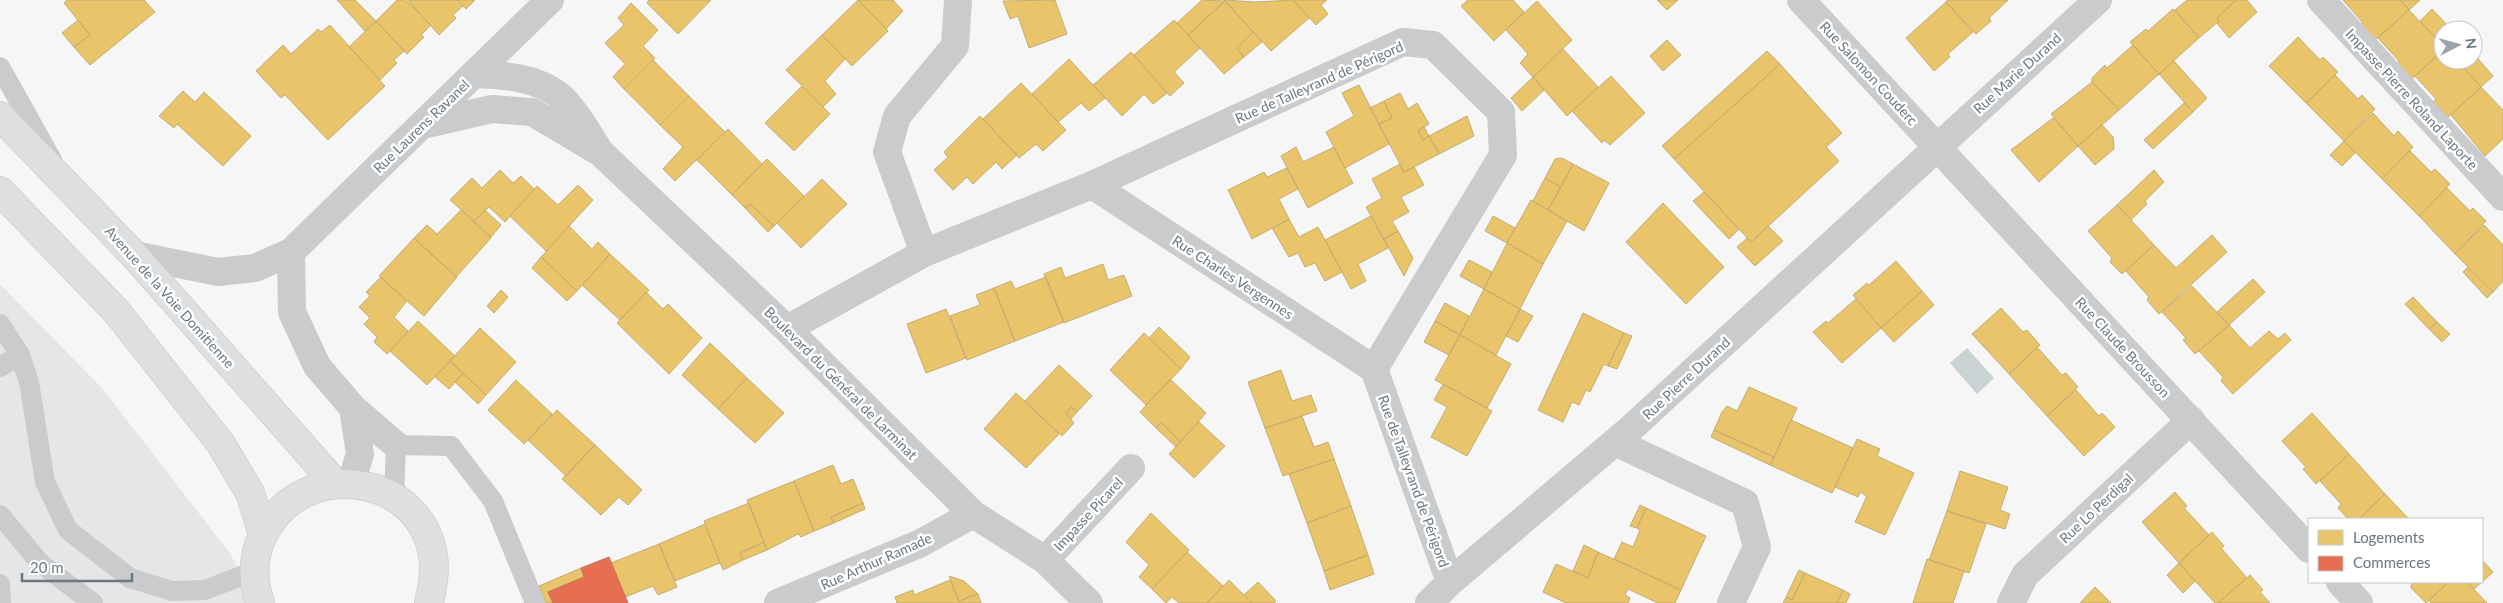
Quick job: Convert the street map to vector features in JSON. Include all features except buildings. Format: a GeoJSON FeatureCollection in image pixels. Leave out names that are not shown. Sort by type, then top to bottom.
{"type":"FeatureCollection","features":[{"type":"Feature","properties":{"kind":"main road","name":"Avenue de la Voie Domitienne"},"geometry":{"type":"LineString","coordinates":[[0,116],[66,183],[343,483]]}},
{"type":"Feature","properties":{"kind":"main road"},"geometry":{"type":"LineString","coordinates":[[0,191],[116,311],[222,444],[250,493],[263,534]]}},
{"type":"Feature","properties":{"kind":"main road"},"geometry":{"type":"LineString","coordinates":[[260,603],[254,571],[256,552],[263,534],[275,515],[293,499],[313,488],[343,483],[366,485],[394,497],[421,526],[429,544],[434,564],[433,584],[429,603]]}},
{"type":"Feature","properties":{"kind":"street","name":"Rue Laurens Ravanel"},"geometry":{"type":"LineString","coordinates":[[134,256],[218,272],[255,268],[291,252],[550,0]]}},
{"type":"Feature","properties":{"kind":"street"},"geometry":{"type":"LineString","coordinates":[[924,253],[887,152],[897,116],[955,46],[958,0]]}},
{"type":"Feature","properties":{"kind":"street","name":"Rue Salomon Couderc"},"geometry":{"type":"LineString","coordinates":[[1802,0],[1937,146]]}},
{"type":"Feature","properties":{"kind":"street","name":"Rue Marie Durand"},"geometry":{"type":"LineString","coordinates":[[1937,146],[2098,0]]}},
{"type":"Feature","properties":{"kind":"street","name":"Impasse Pierre Roland Laporte"},"geometry":{"type":"LineString","coordinates":[[2321,0],[2503,197]]}},
{"type":"Feature","properties":{"kind":"street","name":"Rue de Talleyrand de Périgord"},"geometry":{"type":"LineString","coordinates":[[787,328],[924,253],[1092,185],[1403,42],[1434,45],[1501,112],[1503,155],[1374,368],[1450,582]]}},
{"type":"Feature","properties":{"kind":"street","name":"Boulevard du Général de Larminat"},"geometry":{"type":"LineString","coordinates":[[474,74],[500,75],[539,83],[562,98],[602,153],[787,328],[973,514],[1045,560],[1089,603]]}},
{"type":"Feature","properties":{"kind":"street","name":"Boulevard du Général de Larminat"},"geometry":{"type":"LineString","coordinates":[[422,125],[492,108],[532,112],[602,153]]}},
{"type":"Feature","properties":{"kind":"street","name":"Rue Claude Brousson"},"geometry":{"type":"LineString","coordinates":[[1937,146],[2308,548]]}},
{"type":"Feature","properties":{"kind":"street","name":"Rue Pierre Durand"},"geometry":{"type":"LineString","coordinates":[[1429,603],[1450,582],[1615,442],[1937,146]]}},
{"type":"Feature","properties":{"kind":"street","name":"Rue Charles Vergennes"},"geometry":{"type":"LineString","coordinates":[[1092,185],[1374,368]]}},
{"type":"Feature","properties":{"kind":"street"},"geometry":{"type":"LineString","coordinates":[[291,252],[292,312],[318,366],[353,408],[396,445]]}},
{"type":"Feature","properties":{"kind":"street"},"geometry":{"type":"LineString","coordinates":[[343,483],[360,454],[353,408]]}},
{"type":"Feature","properties":{"kind":"street","name":"Rue Lo Perdigal"},"geometry":{"type":"LineString","coordinates":[[2011,603],[2025,576],[2190,420]]}},
{"type":"Feature","properties":{"kind":"street"},"geometry":{"type":"LineString","coordinates":[[1615,442],[1745,503],[1757,547],[1731,603]]}},
{"type":"Feature","properties":{"kind":"street","name":"Impasse Picarel"},"geometry":{"type":"LineString","coordinates":[[1045,560],[1131,468]]}},
{"type":"Feature","properties":{"kind":"street","name":"Rue Arthur Ramade"},"geometry":{"type":"LineString","coordinates":[[778,603],[921,544],[973,514]]}},
{"type":"Feature","properties":{"kind":"street"},"geometry":{"type":"LineString","coordinates":[[2341,583],[2359,603]]}},
{"type":"Feature","properties":{"kind":"lane"},"geometry":{"type":"LineString","coordinates":[[0,67],[66,183]]}},
{"type":"Feature","properties":{"kind":"lane"},"geometry":{"type":"LineString","coordinates":[[0,324],[20,355],[29,382],[45,482],[68,530],[130,578],[172,591],[205,590],[254,571]]}},
{"type":"Feature","properties":{"kind":"lane"},"geometry":{"type":"LineString","coordinates":[[0,367],[20,355]]}},
{"type":"Feature","properties":{"kind":"lane"},"geometry":{"type":"LineString","coordinates":[[394,497],[396,445],[451,446],[493,501],[535,603]]}},
{"type":"Feature","properties":{"kind":"lane"},"geometry":{"type":"LineString","coordinates":[[0,516],[40,563],[93,603]]}},
{"type":"Feature","properties":{"kind":"lane"},"geometry":{"type":"LineString","coordinates":[[0,584],[1,603]]}},
{"type":"Feature","properties":{"kind":"shaded area"},"geometry":{"type":"Polygon","coordinates":[[[0,284],[102,388],[229,552],[259,603],[0,603],[0,284]]]}},
{"type":"Feature","properties":{"kind":"shaded area"},"geometry":{"type":"Polygon","coordinates":[[[1967,348],[1994,378],[1977,394],[1950,363],[1967,348]]]}}]}
